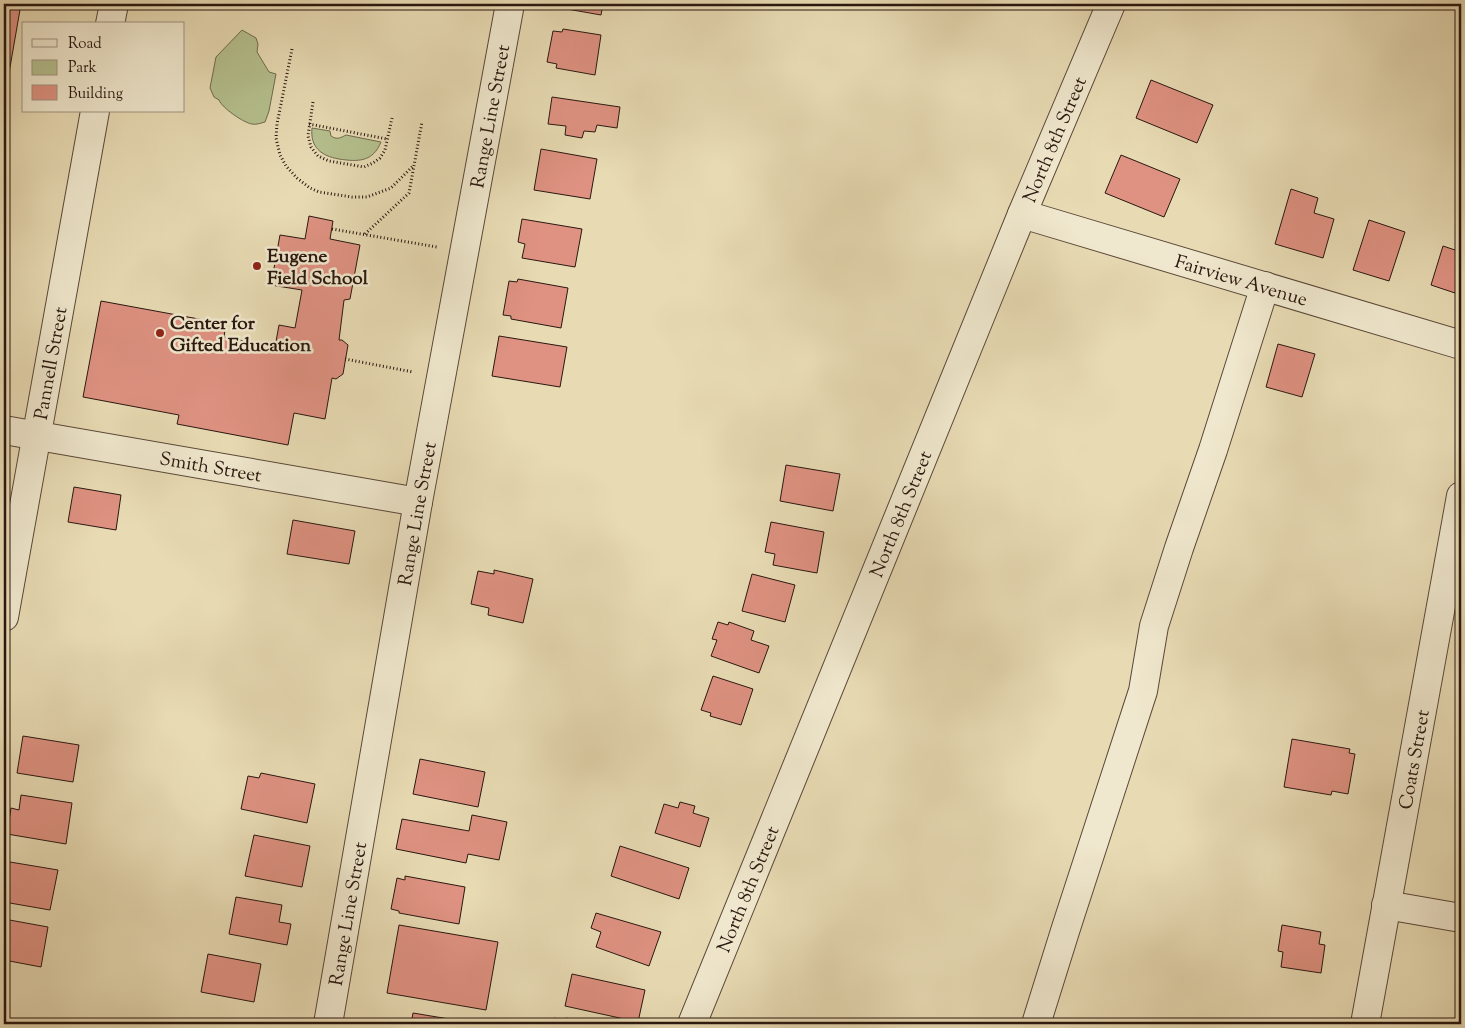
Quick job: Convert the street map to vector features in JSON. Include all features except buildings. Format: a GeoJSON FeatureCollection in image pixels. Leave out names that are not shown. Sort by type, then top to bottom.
{"type":"FeatureCollection","features":[{"type":"Feature","properties":{"kind":"street"},"geometry":{"type":"LineString","coordinates":[[110,22],[114,4]]}},
{"type":"Feature","properties":{"kind":"street","name":"Range Line Street"},"geometry":{"type":"LineString","coordinates":[[328,1024],[418,502],[510,4]]}},
{"type":"Feature","properties":{"kind":"street","name":"North 8th Street"},"geometry":{"type":"LineString","coordinates":[[692,1024],[1022,214],[1111,4]]}},
{"type":"Feature","properties":{"kind":"street","name":"Pannell Street"},"geometry":{"type":"LineString","coordinates":[[4,617],[95,112]]}},
{"type":"Feature","properties":{"kind":"street","name":"Fairview Avenue"},"geometry":{"type":"LineString","coordinates":[[1022,214],[1461,345]]}},
{"type":"Feature","properties":{"kind":"street"},"geometry":{"type":"LineString","coordinates":[[1036,1024],[1143,690],[1154,626],[1265,286]]}},
{"type":"Feature","properties":{"kind":"street","name":"Smith Street"},"geometry":{"type":"LineString","coordinates":[[4,430],[418,502]]}},
{"type":"Feature","properties":{"kind":"street","name":"Coats Street"},"geometry":{"type":"LineString","coordinates":[[1365,1024],[1461,496]]}},
{"type":"Feature","properties":{"kind":"street"},"geometry":{"type":"LineString","coordinates":[[1386,905],[1461,918]]}},
{"type":"Feature","properties":{"kind":"path"},"geometry":{"type":"LineString","coordinates":[[292,49],[276,138],[280,154],[286,166],[297,178],[318,192],[352,197],[367,197],[391,188],[414,165]]}},
{"type":"Feature","properties":{"kind":"path"},"geometry":{"type":"LineString","coordinates":[[313,102],[308,136],[311,147],[318,156],[329,161],[364,167],[380,158],[385,150],[392,118]]}},
{"type":"Feature","properties":{"kind":"path"},"geometry":{"type":"LineString","coordinates":[[365,234],[409,193],[422,122]]}},
{"type":"Feature","properties":{"kind":"path"},"geometry":{"type":"LineString","coordinates":[[310,124],[388,139]]}},
{"type":"Feature","properties":{"kind":"path"},"geometry":{"type":"LineString","coordinates":[[332,228],[464,252]]}},
{"type":"Feature","properties":{"kind":"path"},"geometry":{"type":"LineString","coordinates":[[345,359],[441,377]]}},
{"type":"Feature","properties":{"kind":"green space"},"geometry":{"type":"Polygon","coordinates":[[[242,30],[256,38],[258,44],[257,52],[269,72],[276,74],[265,122],[257,124],[244,121],[234,115],[214,97],[210,88],[216,57],[242,30]]]}},
{"type":"Feature","properties":{"kind":"green space"},"geometry":{"type":"Polygon","coordinates":[[[312,128],[330,131],[331,136],[335,138],[346,135],[381,142],[374,154],[364,159],[333,158],[322,153],[315,145],[312,128]]]}},
{"type":"Feature","properties":{"kind":"place","name":"Eugene Field School"},"geometry":{"type":"Point","coordinates":[257,266]}},
{"type":"Feature","properties":{"kind":"place","name":"Center for Gifted Education"},"geometry":{"type":"Point","coordinates":[160,333]}}]}
